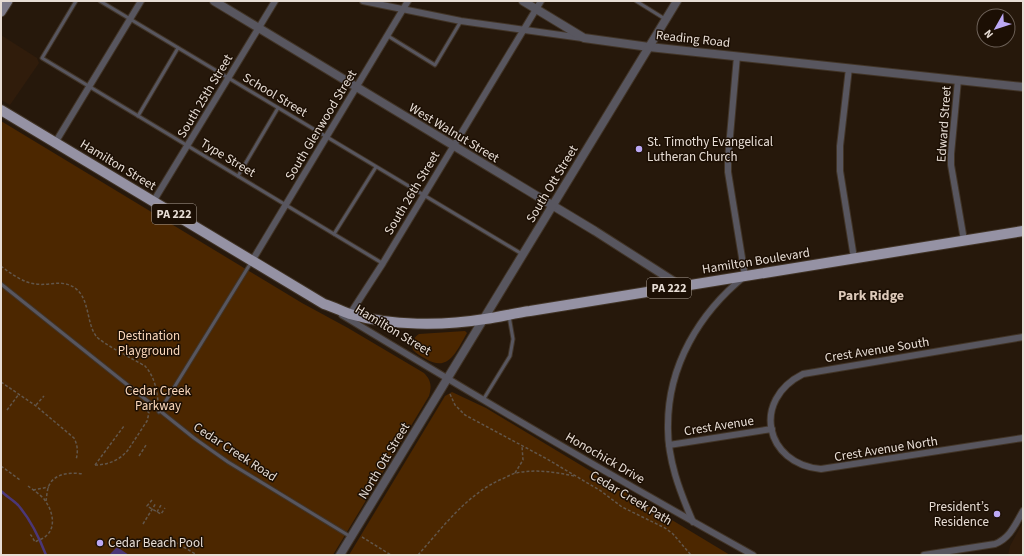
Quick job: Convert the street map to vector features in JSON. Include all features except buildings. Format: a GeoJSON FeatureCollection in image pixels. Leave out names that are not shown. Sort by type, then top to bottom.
{"type":"FeatureCollection","features":[{"type":"Feature","properties":{"kind":"main road"},"geometry":{"type":"LineString","coordinates":[[1,12],[8,1]]}},
{"type":"Feature","properties":{"kind":"main road","name":"Hamilton Street"},"geometry":{"type":"LineString","coordinates":[[1,110],[324,304],[350,314]]}},
{"type":"Feature","properties":{"kind":"main road","name":"Hamilton Boulevard"},"geometry":{"type":"LineString","coordinates":[[350,314],[375,319],[415,323],[451,323],[484,320],[681,286],[1023,231]]}},
{"type":"Feature","properties":{"kind":"street"},"geometry":{"type":"LineString","coordinates":[[55,143],[141,1]]}},
{"type":"Feature","properties":{"kind":"street","name":"West Walnut Street"},"geometry":{"type":"LineString","coordinates":[[214,1],[595,231],[681,286]]}},
{"type":"Feature","properties":{"kind":"street","name":"South 25th Street"},"geometry":{"type":"LineString","coordinates":[[154,202],[275,1]]}},
{"type":"Feature","properties":{"kind":"street","name":"Reading Road"},"geometry":{"type":"LineString","coordinates":[[363,1],[461,21],[649,47],[1023,87]]}},
{"type":"Feature","properties":{"kind":"street","name":"South Glenwood Street"},"geometry":{"type":"LineString","coordinates":[[252,261],[407,1]]}},
{"type":"Feature","properties":{"kind":"street"},"geometry":{"type":"LineString","coordinates":[[523,1],[584,38]]}},
{"type":"Feature","properties":{"kind":"street","name":"South 26th Street"},"geometry":{"type":"LineString","coordinates":[[350,314],[424,196],[541,1]]}},
{"type":"Feature","properties":{"kind":"street","name":"South Ott Street"},"geometry":{"type":"LineString","coordinates":[[447,379],[677,1]]}},
{"type":"Feature","properties":{"kind":"street"},"geometry":{"type":"LineString","coordinates":[[693,522],[678,484],[669,445],[669,406],[676,373],[692,336],[711,308],[724,293],[745,276],[728,172],[737,56]]}},
{"type":"Feature","properties":{"kind":"street"},"geometry":{"type":"LineString","coordinates":[[849,68],[840,146],[840,171],[854,258]]}},
{"type":"Feature","properties":{"kind":"street","name":"Edward Street"},"geometry":{"type":"LineString","coordinates":[[958,80],[951,165],[964,240]]}},
{"type":"Feature","properties":{"kind":"street","name":"Hamilton Street"},"geometry":{"type":"LineString","coordinates":[[324,304],[447,379]]}},
{"type":"Feature","properties":{"kind":"street","name":"Crest Avenue South"},"geometry":{"type":"LineString","coordinates":[[772,429],[772,410],[779,393],[794,378],[803,374],[1023,337]]}},
{"type":"Feature","properties":{"kind":"street","name":"Honochick Drive"},"geometry":{"type":"LineString","coordinates":[[447,379],[693,522],[753,555]]}},
{"type":"Feature","properties":{"kind":"street","name":"North Ott Street"},"geometry":{"type":"LineString","coordinates":[[340,555],[447,379]]}},
{"type":"Feature","properties":{"kind":"street","name":"Crest Avenue"},"geometry":{"type":"LineString","coordinates":[[669,445],[772,429]]}},
{"type":"Feature","properties":{"kind":"street","name":"Crest Avenue North"},"geometry":{"type":"LineString","coordinates":[[772,429],[779,447],[793,460],[802,466],[821,469],[1023,438]]}},
{"type":"Feature","properties":{"kind":"street"},"geometry":{"type":"LineString","coordinates":[[924,555],[995,544],[1002,541],[1011,533],[1023,512]]}},
{"type":"Feature","properties":{"kind":"lane","name":"Type Street"},"geometry":{"type":"LineString","coordinates":[[76,1],[42,58],[383,263]]}},
{"type":"Feature","properties":{"kind":"lane","name":"School Street"},"geometry":{"type":"LineString","coordinates":[[100,1],[523,255]]}},
{"type":"Feature","properties":{"kind":"lane"},"geometry":{"type":"LineString","coordinates":[[636,1],[666,19]]}},
{"type":"Feature","properties":{"kind":"lane"},"geometry":{"type":"LineString","coordinates":[[387,36],[435,64],[461,21]]}},
{"type":"Feature","properties":{"kind":"lane"},"geometry":{"type":"LineString","coordinates":[[138,116],[178,48]]}},
{"type":"Feature","properties":{"kind":"lane"},"geometry":{"type":"LineString","coordinates":[[238,176],[278,108]]}},
{"type":"Feature","properties":{"kind":"lane"},"geometry":{"type":"LineString","coordinates":[[334,234],[376,167]]}},
{"type":"Feature","properties":{"kind":"lane"},"geometry":{"type":"LineString","coordinates":[[159,412],[252,261]]}},
{"type":"Feature","properties":{"kind":"lane","name":"Cedar Creek Road"},"geometry":{"type":"LineString","coordinates":[[1,284],[118,377],[159,412],[194,438],[228,462],[351,537]]}},
{"type":"Feature","properties":{"kind":"lane"},"geometry":{"type":"LineString","coordinates":[[483,400],[510,356],[513,339],[508,315]]}},
{"type":"Feature","properties":{"kind":"path"},"geometry":{"type":"LineString","coordinates":[[1,266],[30,283],[38,284],[58,282],[67,284],[76,289],[83,298],[94,334],[99,340],[148,369],[155,384],[158,403]]}},
{"type":"Feature","properties":{"kind":"path"},"geometry":{"type":"LineString","coordinates":[[1,382],[36,406],[74,438],[77,443],[78,453],[76,460]]}},
{"type":"Feature","properties":{"kind":"path"},"geometry":{"type":"LineString","coordinates":[[7,410],[19,394]]}},
{"type":"Feature","properties":{"kind":"path","name":"Cedar Creek Path"},"geometry":{"type":"LineString","coordinates":[[450,394],[458,410],[465,415],[576,476],[601,491],[622,507],[665,528],[673,534],[691,555]]}},
{"type":"Feature","properties":{"kind":"path"},"geometry":{"type":"LineString","coordinates":[[36,406],[44,396]]}},
{"type":"Feature","properties":{"kind":"path"},"geometry":{"type":"LineString","coordinates":[[124,426],[95,465],[111,462],[125,454],[147,421],[149,413],[144,406]]}},
{"type":"Feature","properties":{"kind":"path"},"geometry":{"type":"LineString","coordinates":[[139,456],[146,445]]}},
{"type":"Feature","properties":{"kind":"path"},"geometry":{"type":"LineString","coordinates":[[515,473],[523,460],[522,446]]}},
{"type":"Feature","properties":{"kind":"path"},"geometry":{"type":"LineString","coordinates":[[1,466],[20,480]]}},
{"type":"Feature","properties":{"kind":"path","name":"Cedar Creek Path"},"geometry":{"type":"LineString","coordinates":[[418,555],[467,502],[485,487],[515,473],[552,471],[576,476]]}},
{"type":"Feature","properties":{"kind":"path"},"geometry":{"type":"LineString","coordinates":[[46,501],[48,487],[51,482],[61,475],[72,472],[83,474]]}},
{"type":"Feature","properties":{"kind":"path"},"geometry":{"type":"LineString","coordinates":[[28,486],[46,501],[52,513],[53,520],[46,536],[35,542],[31,535],[29,536]]}},
{"type":"Feature","properties":{"kind":"path"},"geometry":{"type":"LineString","coordinates":[[33,490],[48,487]]}},
{"type":"Feature","properties":{"kind":"path"},"geometry":{"type":"LineString","coordinates":[[152,500],[147,506],[161,514],[165,508]]}},
{"type":"Feature","properties":{"kind":"path"},"geometry":{"type":"LineString","coordinates":[[143,524],[156,502]]}},
{"type":"Feature","properties":{"kind":"path"},"geometry":{"type":"LineString","coordinates":[[157,512],[161,505]]}},
{"type":"Feature","properties":{"kind":"path"},"geometry":{"type":"LineString","coordinates":[[362,537],[391,555]]}},
{"type":"Feature","properties":{"kind":"path"},"geometry":{"type":"LineString","coordinates":[[175,542],[197,555]]}},
{"type":"Feature","properties":{"kind":"shaded area"},"geometry":{"type":"Polygon","coordinates":[[[1,35],[37,58],[39,63],[10,105],[1,100],[1,35]]]}},
{"type":"Feature","properties":{"kind":"shaded area"},"geometry":{"type":"Polygon","coordinates":[[[1023,522],[1023,555],[1008,555],[1010,546],[1023,522]]]}},
{"type":"Feature","properties":{"kind":"shaded area"},"geometry":{"type":"Polygon","coordinates":[[[117,547],[129,555],[109,555],[117,547]]]}},
{"type":"Feature","properties":{"kind":"green space","name":"Cedar Creek Parkway"},"geometry":{"type":"Polygon","coordinates":[[[1,121],[302,303],[348,328],[424,373],[430,383],[429,396],[333,555],[1,555],[1,121]]]}},
{"type":"Feature","properties":{"kind":"green space"},"geometry":{"type":"Polygon","coordinates":[[[465,331],[467,333],[456,352],[451,358],[441,363],[434,363],[413,350],[413,341],[419,334],[465,331]]]}},
{"type":"Feature","properties":{"kind":"green space"},"geometry":{"type":"Polygon","coordinates":[[[452,392],[486,408],[730,555],[349,555],[445,396],[452,392]]]}},
{"type":"Feature","properties":{"kind":"waterway"},"geometry":{"type":"LineString","coordinates":[[1,491],[18,505],[27,517],[46,555]]}},
{"type":"Feature","properties":{"kind":"place","name":"St. Timothy Evangelical Lutheran Church"},"geometry":{"type":"Point","coordinates":[639,149]}},
{"type":"Feature","properties":{"kind":"place","name":"President’s Residence"},"geometry":{"type":"Point","coordinates":[997,514]}},
{"type":"Feature","properties":{"kind":"place","name":"Cedar Beach Pool"},"geometry":{"type":"Point","coordinates":[100,543]}},
{"type":"Feature","properties":{"kind":"district","name":"Park Ridge"},"geometry":{"type":"Point","coordinates":[871,296]}},
{"type":"Feature","properties":{"kind":"park label","name":"Destination Playground"},"geometry":{"type":"Point","coordinates":[149,344]}}]}
